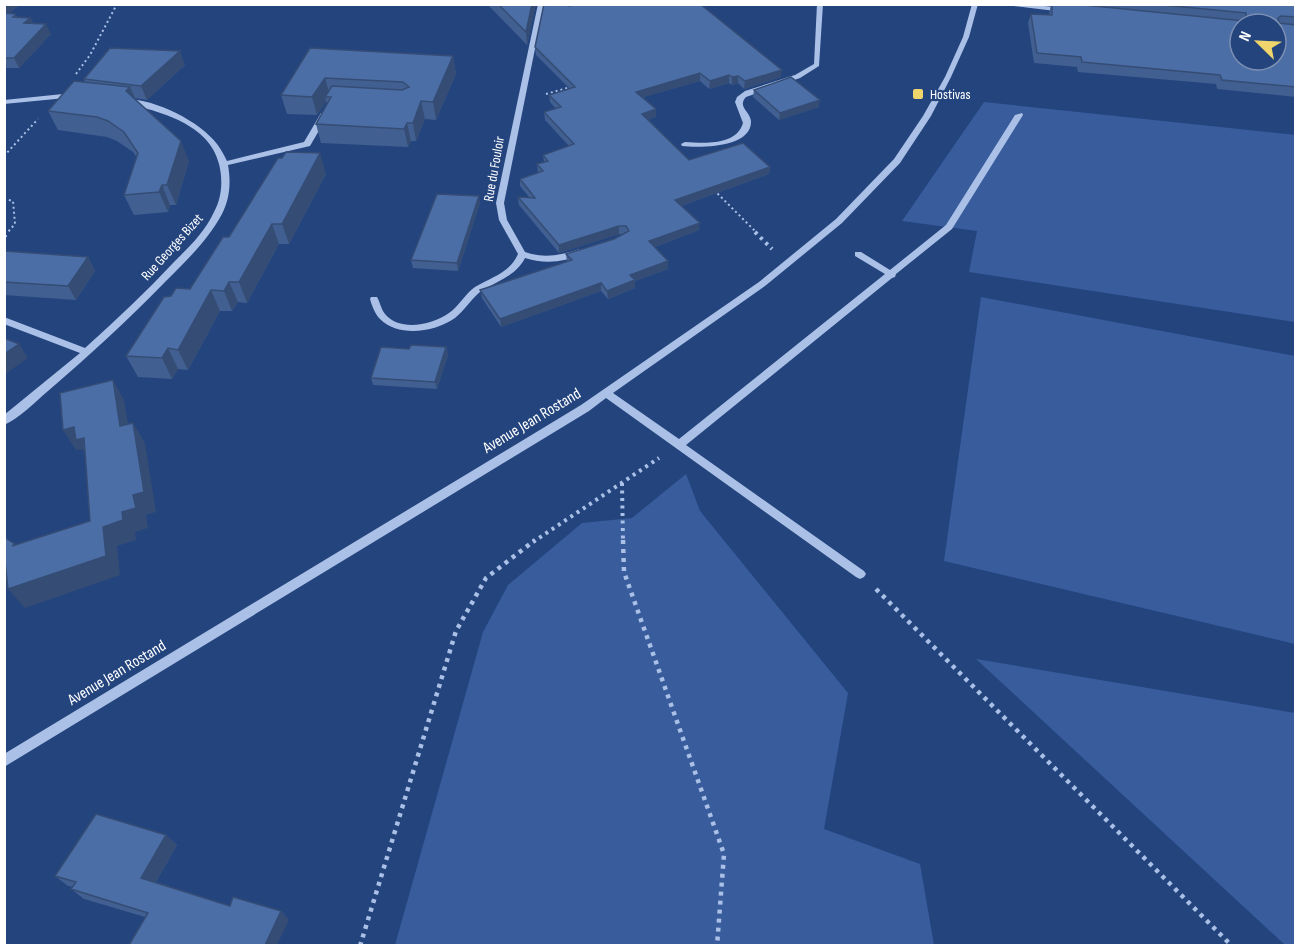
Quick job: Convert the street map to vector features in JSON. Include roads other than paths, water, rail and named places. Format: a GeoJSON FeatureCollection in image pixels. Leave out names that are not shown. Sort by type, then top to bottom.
{"type":"FeatureCollection","features":[{"type":"Feature","properties":{"kind":"street","name":"Rue du Fouloir"},"geometry":{"type":"LineString","coordinates":[[522,254],[503,220],[500,203],[541,4]]}},
{"type":"Feature","properties":{"kind":"street"},"geometry":{"type":"LineString","coordinates":[[686,144],[716,144],[733,140],[744,130],[747,120],[738,106],[738,101],[745,93],[802,75],[817,65],[820,4]]}},
{"type":"Feature","properties":{"kind":"street","name":"Avenue Jean Rostand"},"geometry":{"type":"LineString","coordinates":[[4,761],[608,394],[787,264],[839,221],[897,161],[927,116],[957,58],[975,4]]}},
{"type":"Feature","properties":{"kind":"street"},"geometry":{"type":"LineString","coordinates":[[999,4],[1068,11]]}},
{"type":"Feature","properties":{"kind":"street"},"geometry":{"type":"LineString","coordinates":[[4,102],[60,95],[81,95]]}},
{"type":"Feature","properties":{"kind":"street","name":"Rue Georges Bizet"},"geometry":{"type":"LineString","coordinates":[[4,421],[87,352],[162,280],[211,226],[223,201],[226,179],[223,164],[213,142],[188,122],[148,105],[114,98]]}},
{"type":"Feature","properties":{"kind":"street"},"geometry":{"type":"LineString","coordinates":[[223,164],[307,144],[328,109]]}},
{"type":"Feature","properties":{"kind":"street"},"geometry":{"type":"LineString","coordinates":[[679,445],[949,227],[1019,115]]}},
{"type":"Feature","properties":{"kind":"street"},"geometry":{"type":"LineString","coordinates":[[374,299],[381,315],[387,320],[408,327],[430,325],[449,318],[473,293],[514,268],[522,254],[550,260],[591,249]]}},
{"type":"Feature","properties":{"kind":"street"},"geometry":{"type":"LineString","coordinates":[[858,254],[892,275]]}},
{"type":"Feature","properties":{"kind":"street"},"geometry":{"type":"LineString","coordinates":[[4,320],[87,352]]}},
{"type":"Feature","properties":{"kind":"street"},"geometry":{"type":"LineString","coordinates":[[608,394],[860,574]]}},
{"type":"Feature","properties":{"kind":"place","name":"Hostivas"},"geometry":{"type":"Point","coordinates":[918,94]}}]}
